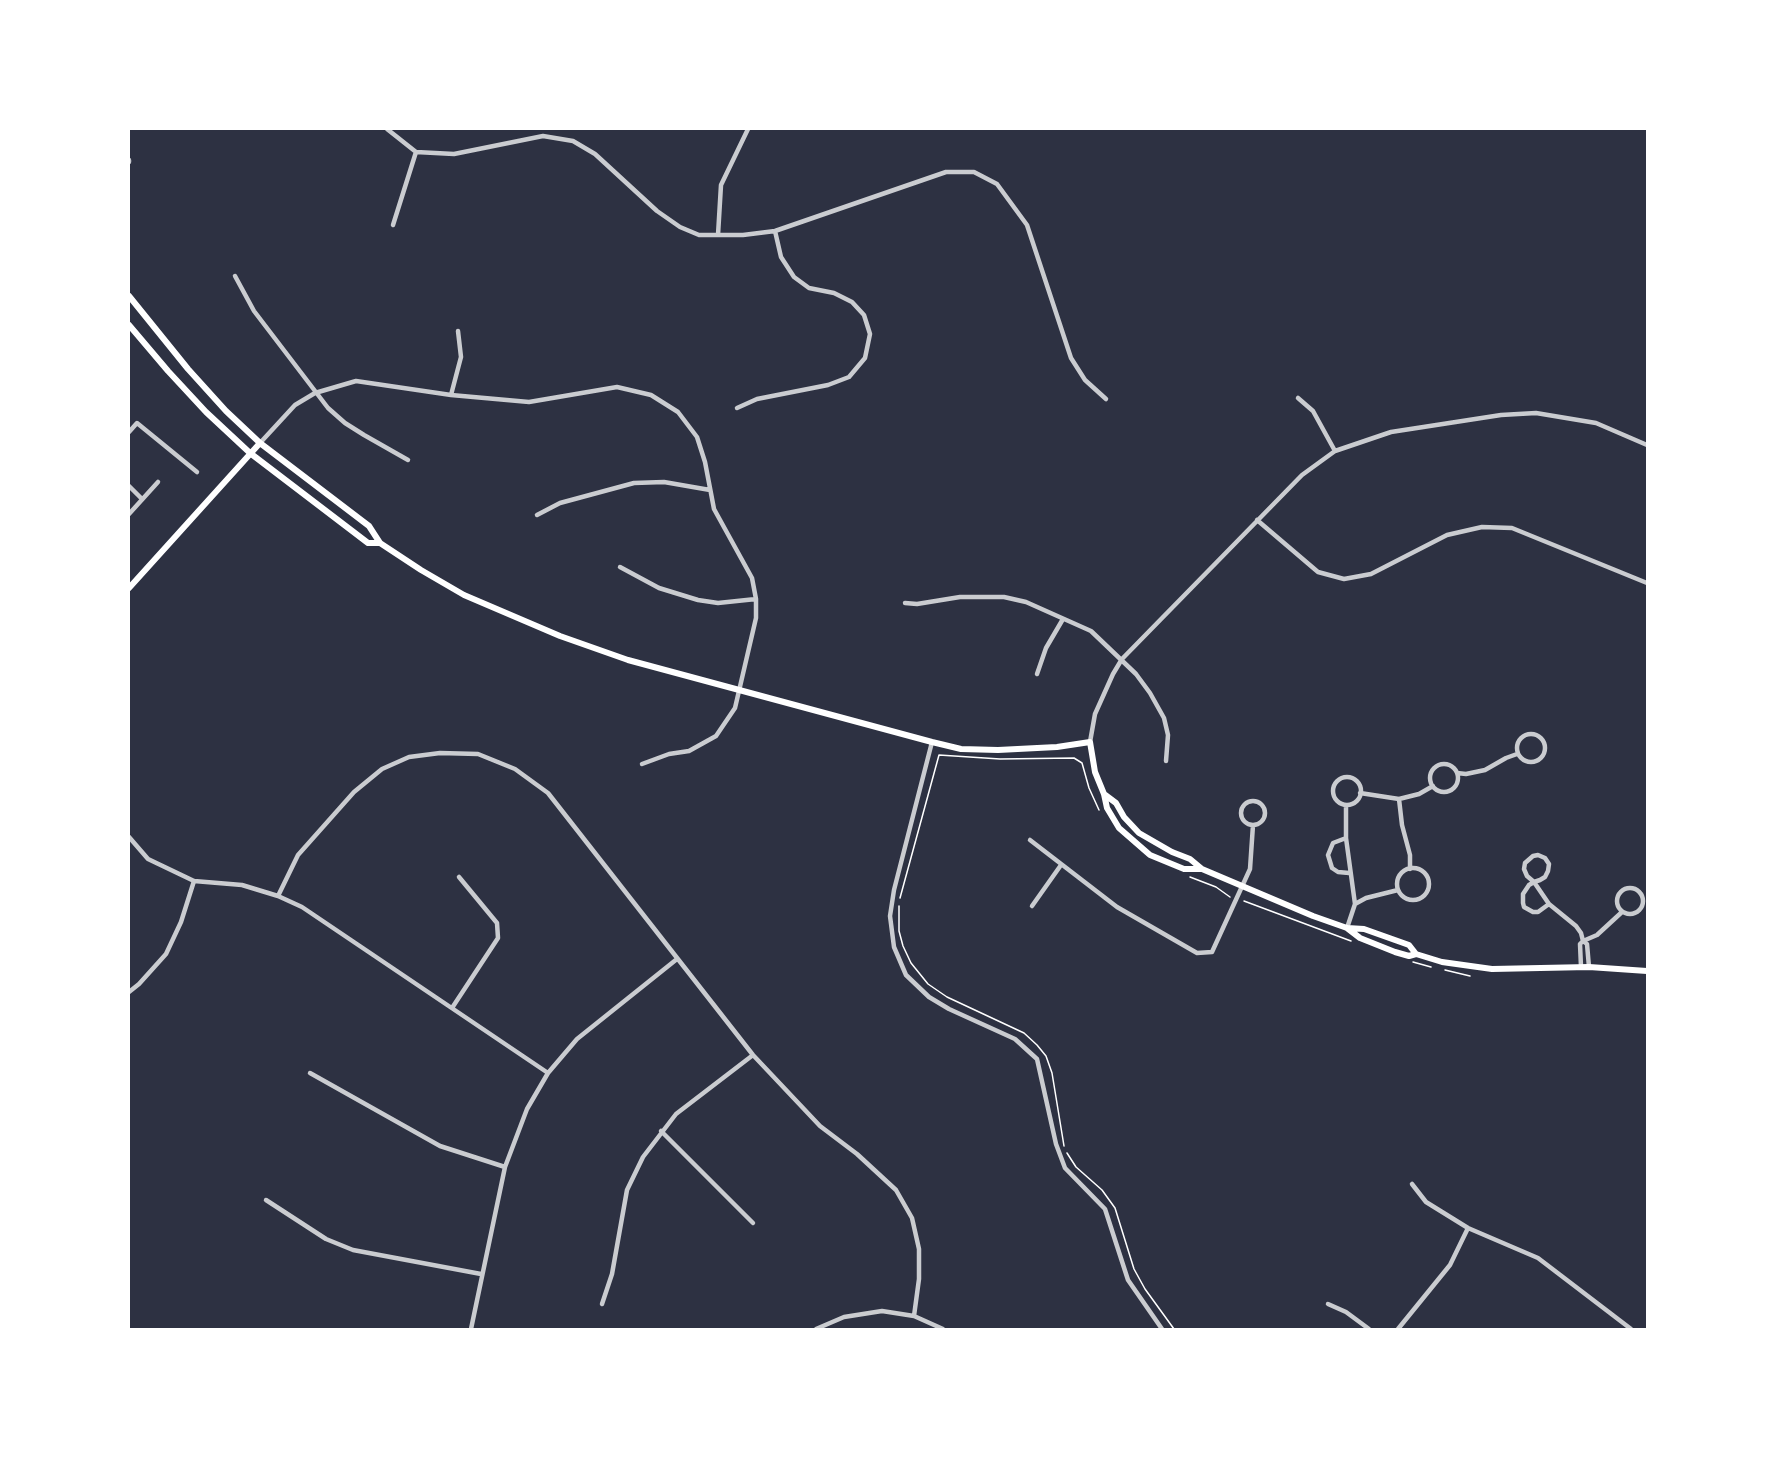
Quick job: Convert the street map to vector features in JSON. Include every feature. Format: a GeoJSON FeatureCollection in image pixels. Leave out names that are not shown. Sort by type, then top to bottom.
{"type":"FeatureCollection","features":[{"type":"Feature","properties":{"kind":"main road"},"geometry":{"type":"LineString","coordinates":[[129,296],[188,369],[226,411],[260,443],[369,526],[380,543],[464,595],[560,636],[628,660],[961,749],[1057,747],[1090,742],[1095,772],[1107,808],[1119,828],[1150,855],[1184,869],[1202,870],[1347,928],[1364,929],[1409,945],[1416,954],[1442,962],[1492,969],[1589,967],[1647,971]]}},
{"type":"Feature","properties":{"kind":"main road"},"geometry":{"type":"LineString","coordinates":[[129,325],[174,378],[250,453],[368,543],[380,543]]}},
{"type":"Feature","properties":{"kind":"main road"},"geometry":{"type":"LineString","coordinates":[[129,588],[260,443]]}},
{"type":"Feature","properties":{"kind":"main road"},"geometry":{"type":"LineString","coordinates":[[1104,794],[1116,803],[1124,817],[1139,833],[1172,852],[1190,859],[1202,870]]}},
{"type":"Feature","properties":{"kind":"street"},"geometry":{"type":"LineString","coordinates":[[387,129],[416,152],[454,154],[543,136],[573,141],[594,154],[657,212],[680,227],[699,235],[744,235],[775,231],[946,172],[974,172],[997,184],[1027,225],[1071,358],[1085,380],[1106,399]]}},
{"type":"Feature","properties":{"kind":"street"},"geometry":{"type":"LineString","coordinates":[[718,236],[721,185],[748,129]]}},
{"type":"Feature","properties":{"kind":"street"},"geometry":{"type":"LineString","coordinates":[[393,225],[416,152]]}},
{"type":"Feature","properties":{"kind":"street"},"geometry":{"type":"LineString","coordinates":[[737,408],[757,399],[828,385],[849,377],[866,358],[870,334],[864,315],[852,302],[834,293],[809,288],[794,277],[782,256],[775,231]]}},
{"type":"Feature","properties":{"kind":"street"},"geometry":{"type":"LineString","coordinates":[[235,276],[254,311],[315,393],[345,423],[408,460]]}},
{"type":"Feature","properties":{"kind":"street"},"geometry":{"type":"LineString","coordinates":[[451,395],[461,357],[458,331]]}},
{"type":"Feature","properties":{"kind":"street"},"geometry":{"type":"LineString","coordinates":[[260,443],[295,405],[315,393],[356,381],[451,395],[529,402],[617,387],[651,395],[678,412],[697,438],[705,462],[714,509],[752,578],[756,599],[756,618],[753,639],[735,708],[716,736],[689,751],[669,754],[642,764]]}},
{"type":"Feature","properties":{"kind":"street"},"geometry":{"type":"LineString","coordinates":[[1298,398],[1313,411],[1335,451]]}},
{"type":"Feature","properties":{"kind":"street"},"geometry":{"type":"LineString","coordinates":[[1090,742],[1095,714],[1122,659],[1302,475],[1335,451],[1391,432],[1501,415],[1536,413],[1596,423],[1647,445]]}},
{"type":"Feature","properties":{"kind":"street"},"geometry":{"type":"LineString","coordinates":[[129,432],[137,423],[197,472]]}},
{"type":"Feature","properties":{"kind":"street"},"geometry":{"type":"LineString","coordinates":[[129,514],[158,482]]}},
{"type":"Feature","properties":{"kind":"street"},"geometry":{"type":"LineString","coordinates":[[537,515],[560,503],[634,483],[664,482],[710,490]]}},
{"type":"Feature","properties":{"kind":"street"},"geometry":{"type":"LineString","coordinates":[[129,486],[142,499]]}},
{"type":"Feature","properties":{"kind":"street"},"geometry":{"type":"LineString","coordinates":[[1257,520],[1318,572],[1344,579],[1371,574],[1447,535],[1482,527],[1512,528],[1647,583]]}},
{"type":"Feature","properties":{"kind":"street"},"geometry":{"type":"LineString","coordinates":[[620,567],[659,588],[698,600],[718,603],[756,599]]}},
{"type":"Feature","properties":{"kind":"street"},"geometry":{"type":"LineString","coordinates":[[905,603],[917,604],[960,597],[1004,597],[1026,602],[1091,631],[1122,659],[1150,693],[1164,718],[1168,735],[1166,761]]}},
{"type":"Feature","properties":{"kind":"street"},"geometry":{"type":"LineString","coordinates":[[1037,674],[1046,648],[1063,619]]}},
{"type":"Feature","properties":{"kind":"street"},"geometry":{"type":"LineString","coordinates":[[1536,735],[1545,742],[1544,756],[1539,760],[1526,762],[1517,754],[1518,743],[1524,736],[1536,735]]}},
{"type":"Feature","properties":{"kind":"street"},"geometry":{"type":"LineString","coordinates":[[932,742],[894,890],[890,916],[894,947],[906,975],[929,997],[949,1009],[1016,1038],[1037,1059],[1056,1144],[1065,1168],[1105,1209],[1128,1280],[1162,1329]]}},
{"type":"Feature","properties":{"kind":"street"},"geometry":{"type":"LineString","coordinates":[[279,896],[298,855],[354,792],[382,769],[410,757],[440,753],[478,754],[515,769],[548,793],[753,1055],[820,1126],[857,1154],[896,1190],[912,1218],[919,1250],[919,1280],[914,1316]]}},
{"type":"Feature","properties":{"kind":"street"},"geometry":{"type":"LineString","coordinates":[[1457,773],[1456,785],[1452,790],[1439,791],[1433,786],[1431,773],[1437,765],[1449,765],[1457,773],[1466,774],[1485,770],[1517,754]]}},
{"type":"Feature","properties":{"kind":"street"},"geometry":{"type":"LineString","coordinates":[[1352,778],[1357,780],[1360,793],[1357,800],[1346,805],[1337,800],[1334,794],[1336,783],[1340,779],[1352,778]]}},
{"type":"Feature","properties":{"kind":"street"},"geometry":{"type":"LineString","coordinates":[[1360,793],[1399,800],[1419,794],[1433,786]]}},
{"type":"Feature","properties":{"kind":"street"},"geometry":{"type":"LineString","coordinates":[[1253,800],[1263,805],[1265,810],[1263,821],[1253,825],[1246,823],[1240,813],[1245,804],[1253,800]]}},
{"type":"Feature","properties":{"kind":"street"},"geometry":{"type":"LineString","coordinates":[[1399,800],[1402,825],[1410,855],[1410,869]]}},
{"type":"Feature","properties":{"kind":"street"},"geometry":{"type":"LineString","coordinates":[[1346,805],[1346,838],[1354,904],[1347,928]]}},
{"type":"Feature","properties":{"kind":"street"},"geometry":{"type":"LineString","coordinates":[[1030,840],[1117,907],[1197,953],[1212,952],[1250,868],[1253,825]]}},
{"type":"Feature","properties":{"kind":"street"},"geometry":{"type":"LineString","coordinates":[[129,837],[148,859],[194,881],[242,885],[279,896],[302,907],[548,1073]]}},
{"type":"Feature","properties":{"kind":"street"},"geometry":{"type":"LineString","coordinates":[[1346,838],[1333,843],[1328,855],[1332,868],[1338,872],[1349,873]]}},
{"type":"Feature","properties":{"kind":"street"},"geometry":{"type":"LineString","coordinates":[[1549,904],[1538,912],[1524,907],[1523,894],[1529,885],[1534,882],[1545,877],[1549,864],[1545,858],[1538,855],[1528,858],[1524,863],[1527,876],[1534,882],[1549,904],[1576,926],[1581,933],[1587,944],[1589,967]]}},
{"type":"Feature","properties":{"kind":"street"},"geometry":{"type":"LineString","coordinates":[[1032,906],[1061,865]]}},
{"type":"Feature","properties":{"kind":"street"},"geometry":{"type":"LineString","coordinates":[[1410,869],[1420,871],[1425,875],[1429,887],[1417,901],[1400,894],[1398,890],[1399,876],[1410,869]]}},
{"type":"Feature","properties":{"kind":"street"},"geometry":{"type":"LineString","coordinates":[[452,1008],[498,938],[497,923],[459,877]]}},
{"type":"Feature","properties":{"kind":"street"},"geometry":{"type":"LineString","coordinates":[[129,992],[140,984],[166,954],[181,922],[194,881]]}},
{"type":"Feature","properties":{"kind":"street"},"geometry":{"type":"LineString","coordinates":[[1625,889],[1630,889],[1640,892],[1645,902],[1631,915],[1622,912],[1617,900],[1625,889]]}},
{"type":"Feature","properties":{"kind":"street"},"geometry":{"type":"LineString","coordinates":[[1354,904],[1366,898],[1398,890]]}},
{"type":"Feature","properties":{"kind":"street"},"geometry":{"type":"LineString","coordinates":[[1581,968],[1580,944],[1583,940],[1597,935],[1622,912]]}},
{"type":"Feature","properties":{"kind":"street"},"geometry":{"type":"LineString","coordinates":[[471,1329],[505,1167],[527,1109],[548,1073],[577,1039],[677,959]]}},
{"type":"Feature","properties":{"kind":"street"},"geometry":{"type":"LineString","coordinates":[[602,1304],[612,1274],[627,1190],[643,1157],[676,1114],[753,1055]]}},
{"type":"Feature","properties":{"kind":"street"},"geometry":{"type":"LineString","coordinates":[[310,1073],[440,1146],[505,1167]]}},
{"type":"Feature","properties":{"kind":"street"},"geometry":{"type":"LineString","coordinates":[[661,1131],[753,1223]]}},
{"type":"Feature","properties":{"kind":"street"},"geometry":{"type":"LineString","coordinates":[[1412,1184],[1426,1202],[1468,1228],[1538,1258],[1631,1329]]}},
{"type":"Feature","properties":{"kind":"street"},"geometry":{"type":"LineString","coordinates":[[266,1200],[326,1239],[353,1250],[481,1274]]}},
{"type":"Feature","properties":{"kind":"street"},"geometry":{"type":"LineString","coordinates":[[1398,1329],[1450,1265],[1468,1228]]}},
{"type":"Feature","properties":{"kind":"street"},"geometry":{"type":"LineString","coordinates":[[1328,1304],[1346,1312],[1369,1329]]}},
{"type":"Feature","properties":{"kind":"street"},"geometry":{"type":"LineString","coordinates":[[816,1329],[844,1317],[882,1311],[914,1316],[943,1329]]}},
{"type":"Feature","properties":{"kind":"path"},"geometry":{"type":"LineString","coordinates":[[1077,759],[1070,757],[999,759],[938,756],[900,900],[899,931],[906,954],[923,979],[941,994],[1017,1029],[1040,1047],[1051,1068],[1062,1138],[1068,1154],[1076,1167],[1102,1190],[1115,1208],[1126,1249],[1137,1275],[1174,1329]]}}]}
